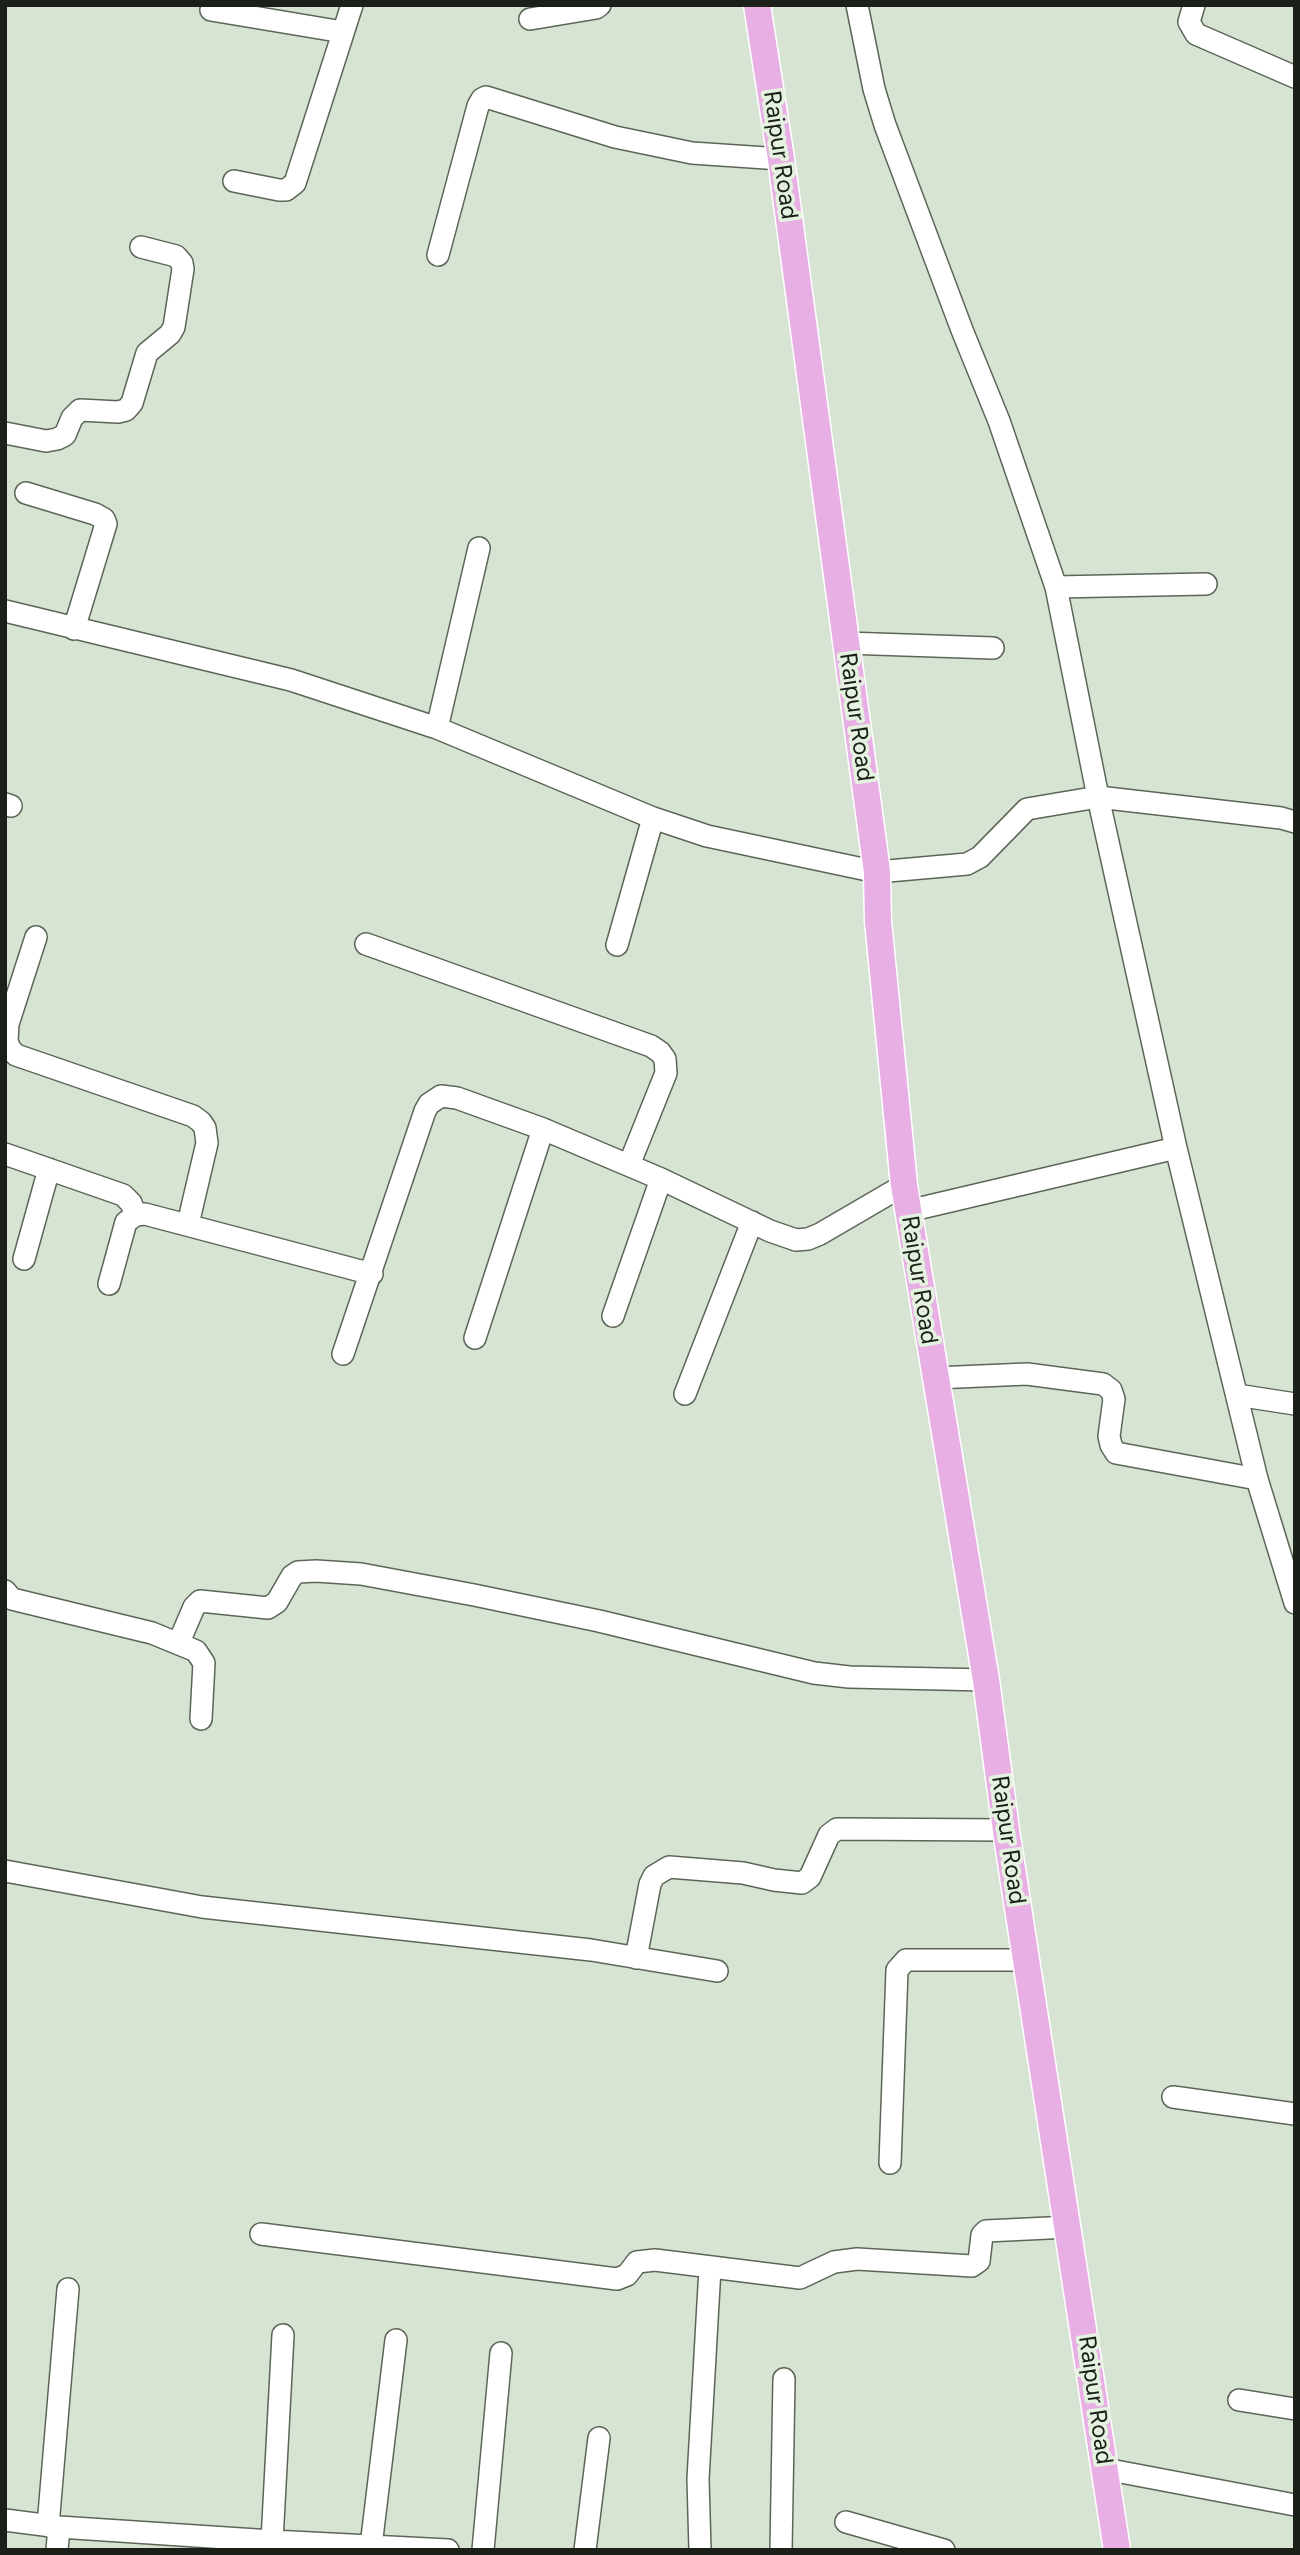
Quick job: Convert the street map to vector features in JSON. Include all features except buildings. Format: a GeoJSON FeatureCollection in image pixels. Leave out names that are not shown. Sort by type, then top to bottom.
{"type":"FeatureCollection","features":[{"type":"Feature","properties":{"kind":"main road","name":"Raipur Road"},"geometry":{"type":"LineString","coordinates":[[757,5],[781,159],[877,872],[878,921],[904,1185],[986,1680],[1006,1830],[1117,2550]]}},
{"type":"Feature","properties":{"kind":"street"},"geometry":{"type":"LineString","coordinates":[[234,181],[279,190],[286,190],[295,183],[352,5]]}},
{"type":"Feature","properties":{"kind":"street"},"geometry":{"type":"LineString","coordinates":[[530,19],[597,8],[600,5]]}},
{"type":"Feature","properties":{"kind":"street"},"geometry":{"type":"LineString","coordinates":[[858,5],[874,89],[885,125],[999,421],[1056,587],[1098,797],[1176,1148],[1257,1479],[1295,1603]]}},
{"type":"Feature","properties":{"kind":"street"},"geometry":{"type":"LineString","coordinates":[[1194,5],[1189,22],[1196,34],[1295,77]]}},
{"type":"Feature","properties":{"kind":"street"},"geometry":{"type":"LineString","coordinates":[[211,10],[344,32]]}},
{"type":"Feature","properties":{"kind":"street"},"geometry":{"type":"LineString","coordinates":[[438,256],[478,106],[486,97],[615,137],[692,153],[781,159]]}},
{"type":"Feature","properties":{"kind":"street"},"geometry":{"type":"LineString","coordinates":[[5,433],[46,440],[57,439],[65,435],[80,410],[118,412],[126,410],[132,403],[147,353],[170,334],[174,327],[183,269],[176,256],[141,247]]}},
{"type":"Feature","properties":{"kind":"street"},"geometry":{"type":"LineString","coordinates":[[26,493],[95,514],[104,519],[106,524],[74,629]]}},
{"type":"Feature","properties":{"kind":"street"},"geometry":{"type":"LineString","coordinates":[[437,728],[479,548]]}},
{"type":"Feature","properties":{"kind":"street"},"geometry":{"type":"LineString","coordinates":[[1056,587],[1206,584]]}},
{"type":"Feature","properties":{"kind":"street"},"geometry":{"type":"LineString","coordinates":[[5,611],[291,680],[437,728],[653,818],[706,836],[877,872],[967,864],[980,857],[1027,809],[1098,797],[1281,818],[1295,822]]}},
{"type":"Feature","properties":{"kind":"street"},"geometry":{"type":"LineString","coordinates":[[846,643],[993,648]]}},
{"type":"Feature","properties":{"kind":"street"},"geometry":{"type":"LineString","coordinates":[[617,945],[653,818]]}},
{"type":"Feature","properties":{"kind":"street"},"geometry":{"type":"LineString","coordinates":[[36,937],[8,1024],[7,1041],[10,1049],[16,1055],[193,1116],[201,1122],[205,1128],[207,1143],[188,1224]]}},
{"type":"Feature","properties":{"kind":"street"},"geometry":{"type":"LineString","coordinates":[[366,944],[651,1046],[660,1052],[665,1059],[666,1073],[629,1165]]}},
{"type":"Feature","properties":{"kind":"street"},"geometry":{"type":"LineString","coordinates":[[343,1354],[425,1111],[434,1099],[448,1095],[543,1129],[796,1240],[820,1234],[904,1185]]}},
{"type":"Feature","properties":{"kind":"street"},"geometry":{"type":"LineString","coordinates":[[475,1338],[543,1129]]}},
{"type":"Feature","properties":{"kind":"street"},"geometry":{"type":"LineString","coordinates":[[908,1211],[1176,1148]]}},
{"type":"Feature","properties":{"kind":"street"},"geometry":{"type":"LineString","coordinates":[[5,1154],[123,1195],[131,1203],[136,1215]]}},
{"type":"Feature","properties":{"kind":"street"},"geometry":{"type":"LineString","coordinates":[[24,1259],[49,1169]]}},
{"type":"Feature","properties":{"kind":"street"},"geometry":{"type":"LineString","coordinates":[[614,1316],[661,1179]]}},
{"type":"Feature","properties":{"kind":"street"},"geometry":{"type":"LineString","coordinates":[[108,1284],[123,1228],[131,1217],[136,1215],[156,1215],[372,1274]]}},
{"type":"Feature","properties":{"kind":"street"},"geometry":{"type":"LineString","coordinates":[[685,1394],[752,1222]]}},
{"type":"Feature","properties":{"kind":"street"},"geometry":{"type":"LineString","coordinates":[[935,1378],[1027,1374],[1103,1384],[1111,1390],[1114,1399],[1110,1436],[1116,1453],[1257,1479]]}},
{"type":"Feature","properties":{"kind":"street"},"geometry":{"type":"LineString","coordinates":[[1237,1395],[1295,1404]]}},
{"type":"Feature","properties":{"kind":"street"},"geometry":{"type":"LineString","coordinates":[[179,1642],[194,1607],[200,1601],[268,1608],[277,1602],[288,1580],[298,1572],[327,1572],[361,1574],[474,1595],[598,1621],[814,1673],[849,1677],[986,1680]]}},
{"type":"Feature","properties":{"kind":"street"},"geometry":{"type":"LineString","coordinates":[[5,1591],[12,1599],[152,1633],[197,1651],[204,1663],[201,1719]]}},
{"type":"Feature","properties":{"kind":"street"},"geometry":{"type":"LineString","coordinates":[[636,1958],[650,1884],[654,1876],[669,1867],[743,1873],[792,1883],[802,1882],[810,1877],[829,1835],[837,1829],[1006,1830]]}},
{"type":"Feature","properties":{"kind":"street"},"geometry":{"type":"LineString","coordinates":[[5,1871],[202,1907],[578,1948],[717,1971]]}},
{"type":"Feature","properties":{"kind":"street"},"geometry":{"type":"LineString","coordinates":[[890,2162],[897,1970],[906,1960],[914,1959],[1027,1960]]}},
{"type":"Feature","properties":{"kind":"street"},"geometry":{"type":"LineString","coordinates":[[1173,2097],[1295,2115]]}},
{"type":"Feature","properties":{"kind":"street"},"geometry":{"type":"LineString","coordinates":[[261,2234],[617,2279],[627,2275],[638,2262],[645,2260],[800,2278],[834,2262],[857,2259],[972,2266],[979,2261],[982,2235],[986,2231],[1069,2227]]}},
{"type":"Feature","properties":{"kind":"street"},"geometry":{"type":"LineString","coordinates":[[700,2550],[698,2479],[710,2268]]}},
{"type":"Feature","properties":{"kind":"street"},"geometry":{"type":"LineString","coordinates":[[57,2550],[54,2526],[68,2289]]}},
{"type":"Feature","properties":{"kind":"street"},"geometry":{"type":"LineString","coordinates":[[272,2541],[283,2335]]}},
{"type":"Feature","properties":{"kind":"street"},"geometry":{"type":"LineString","coordinates":[[371,2546],[396,2340]]}},
{"type":"Feature","properties":{"kind":"street"},"geometry":{"type":"LineString","coordinates":[[483,2550],[501,2353]]}},
{"type":"Feature","properties":{"kind":"street"},"geometry":{"type":"LineString","coordinates":[[781,2550],[784,2379]]}},
{"type":"Feature","properties":{"kind":"street"},"geometry":{"type":"LineString","coordinates":[[1239,2400],[1295,2409]]}},
{"type":"Feature","properties":{"kind":"street"},"geometry":{"type":"LineString","coordinates":[[585,2550],[599,2438]]}},
{"type":"Feature","properties":{"kind":"street"},"geometry":{"type":"LineString","coordinates":[[1105,2469],[1295,2505]]}},
{"type":"Feature","properties":{"kind":"street"},"geometry":{"type":"LineString","coordinates":[[5,2520],[54,2526],[272,2541],[448,2550]]}},
{"type":"Feature","properties":{"kind":"street"},"geometry":{"type":"LineString","coordinates":[[846,2522],[944,2550]]}}]}
